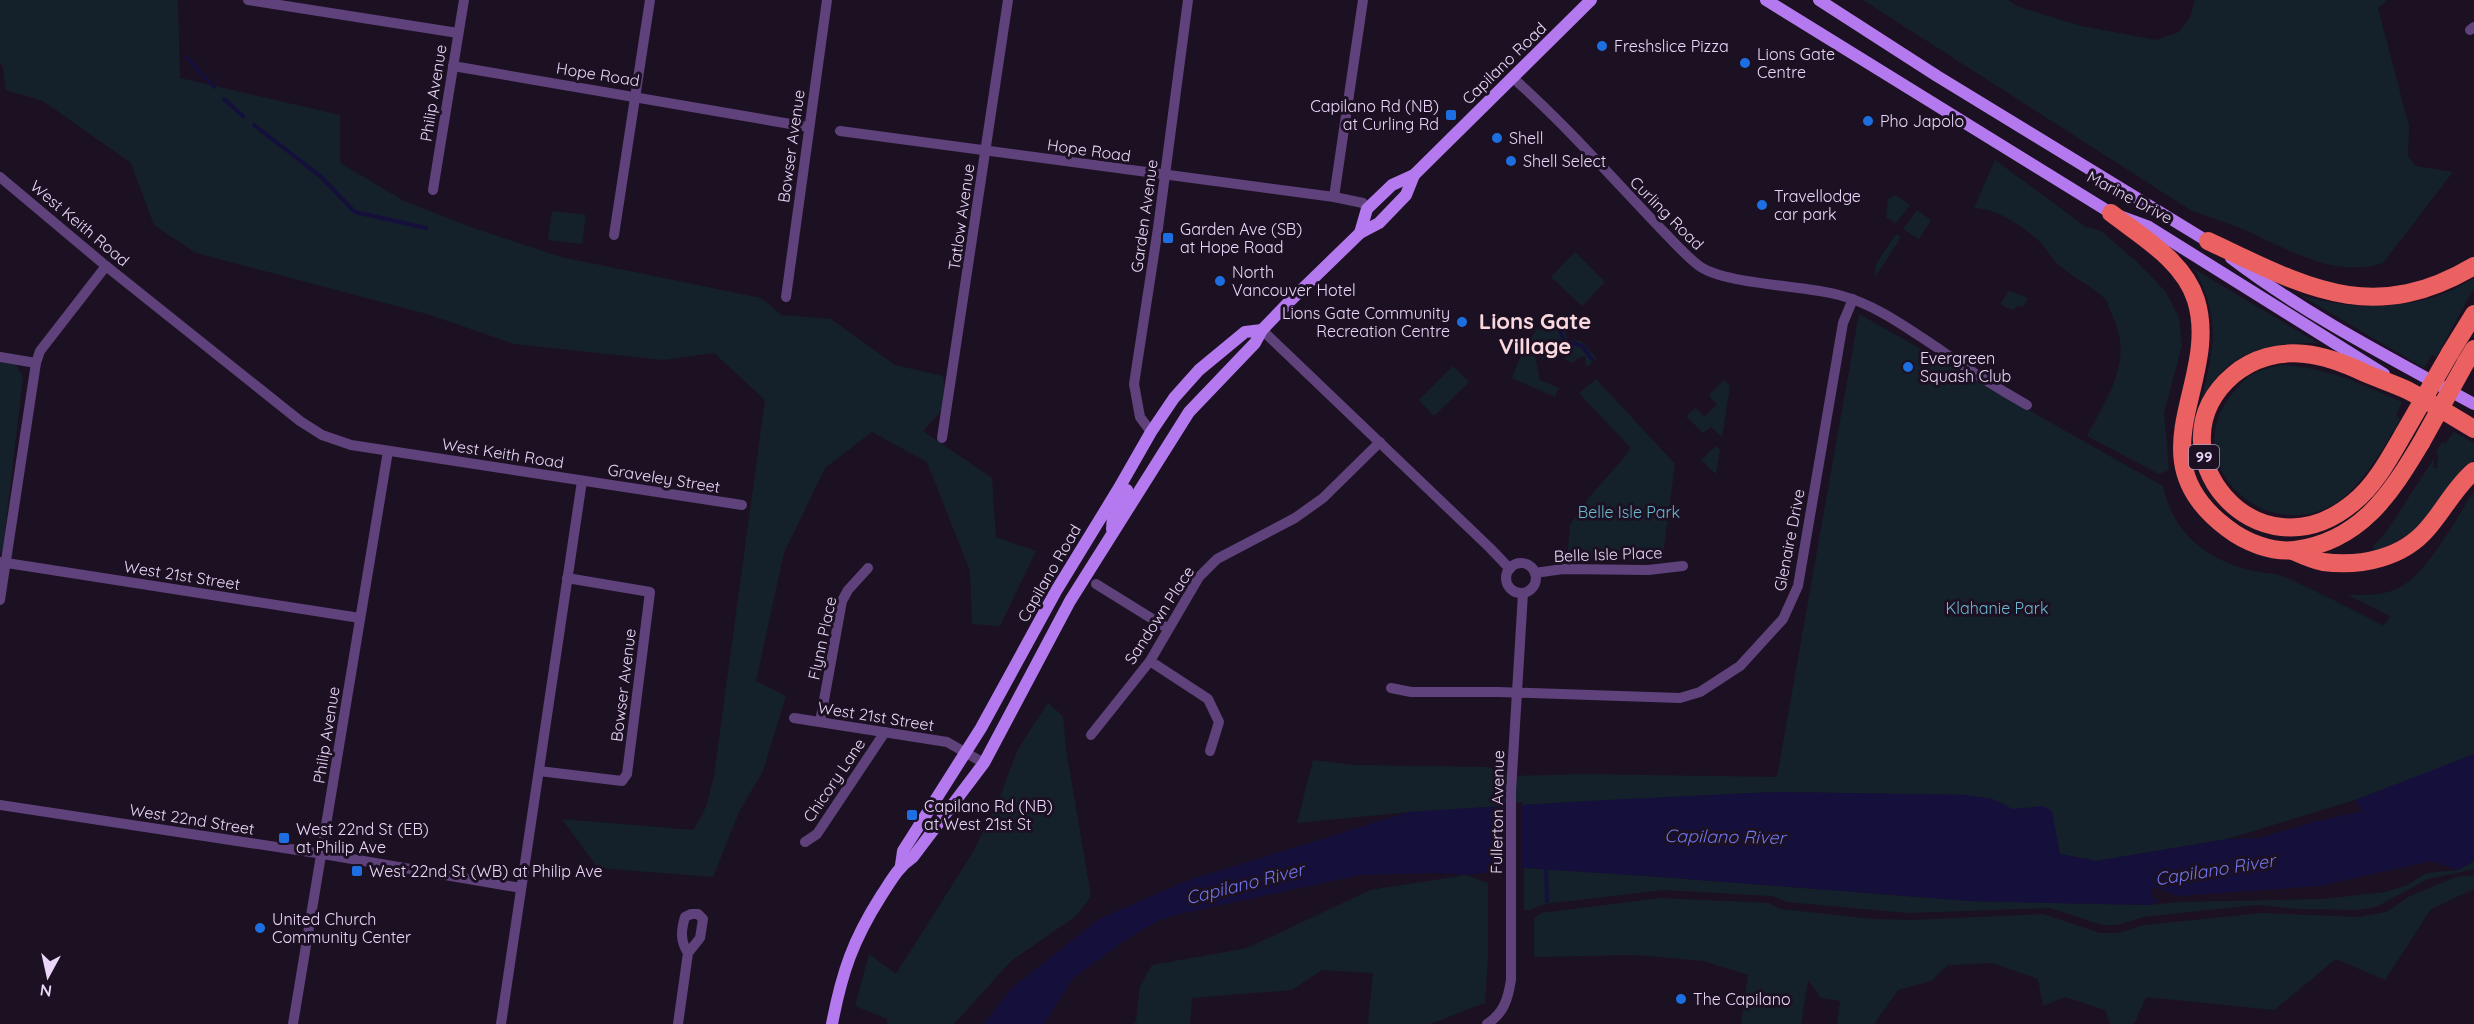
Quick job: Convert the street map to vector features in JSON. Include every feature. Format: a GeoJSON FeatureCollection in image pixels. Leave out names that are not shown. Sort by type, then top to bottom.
{"type":"FeatureCollection","features":[{"type":"Feature","properties":{"kind":"highway"},"geometry":{"type":"LineString","coordinates":[[2111,213],[2169,258],[2184,276],[2195,297],[2199,312],[2201,344],[2184,417],[2181,438],[2183,457],[2194,491],[2210,514],[2230,531],[2254,543],[2291,550],[2321,562],[2372,561],[2399,552],[2420,537],[2474,471]]}},
{"type":"Feature","properties":{"kind":"highway"},"geometry":{"type":"LineString","coordinates":[[2208,242],[2297,283],[2327,292],[2358,297],[2389,296],[2420,290],[2449,280],[2474,266]]}},
{"type":"Feature","properties":{"kind":"highway","name":"99"},"geometry":{"type":"LineString","coordinates":[[2407,390],[2320,356],[2287,353],[2271,355],[2241,368],[2218,392],[2205,421],[2204,454],[2208,470],[2215,485],[2236,509],[2265,524],[2298,528],[2329,519],[2355,501],[2377,477],[2474,314]]}},
{"type":"Feature","properties":{"kind":"highway"},"geometry":{"type":"LineString","coordinates":[[2291,550],[2321,545],[2338,537],[2369,516],[2393,488],[2470,356]]}},
{"type":"Feature","properties":{"kind":"highway","name":"Marine Drive"},"geometry":{"type":"LineString","coordinates":[[2407,390],[2474,429]]}},
{"type":"Feature","properties":{"kind":"main road","name":"Capilano Road"},"geometry":{"type":"LineString","coordinates":[[1367,209],[1392,185],[1414,175],[1591,0]]}},
{"type":"Feature","properties":{"kind":"main road","name":"Marine Drive"},"geometry":{"type":"LineString","coordinates":[[1766,0],[2111,213],[2149,227],[2357,356],[2407,390]]}},
{"type":"Feature","properties":{"kind":"main road","name":"Marine Drive"},"geometry":{"type":"LineString","coordinates":[[1819,0],[1936,76],[2208,242],[2261,281],[2474,404]]}},
{"type":"Feature","properties":{"kind":"main road","name":"Capilano Road"},"geometry":{"type":"LineString","coordinates":[[832,1024],[843,975],[852,949],[870,914],[901,865],[913,857],[984,763],[1070,601],[1189,412],[1256,343],[1262,330],[1360,233],[1379,223],[1406,195],[1414,175]]}},
{"type":"Feature","properties":{"kind":"main road"},"geometry":{"type":"LineString","coordinates":[[1360,233],[1367,209]]}},
{"type":"Feature","properties":{"kind":"main road","name":"Capilano Road"},"geometry":{"type":"LineString","coordinates":[[901,865],[903,851],[1007,683],[1056,591],[1151,432],[1174,398],[1199,370],[1245,333],[1262,330]]}},
{"type":"Feature","properties":{"kind":"main road"},"geometry":{"type":"LineString","coordinates":[[1112,532],[1113,515],[1152,445],[1151,432]]}},
{"type":"Feature","properties":{"kind":"street"},"geometry":{"type":"LineString","coordinates":[[248,0],[458,33]]}},
{"type":"Feature","properties":{"kind":"street","name":"Philip Avenue"},"geometry":{"type":"LineString","coordinates":[[433,190],[464,0]]}},
{"type":"Feature","properties":{"kind":"street"},"geometry":{"type":"LineString","coordinates":[[614,235],[650,0]]}},
{"type":"Feature","properties":{"kind":"street","name":"Bowser Avenue"},"geometry":{"type":"LineString","coordinates":[[786,297],[827,0]]}},
{"type":"Feature","properties":{"kind":"street","name":"Tatlow Avenue"},"geometry":{"type":"LineString","coordinates":[[942,438],[1008,0]]}},
{"type":"Feature","properties":{"kind":"street","name":"Garden Avenue"},"geometry":{"type":"LineString","coordinates":[[1151,432],[1140,417],[1134,384],[1188,0]]}},
{"type":"Feature","properties":{"kind":"street"},"geometry":{"type":"LineString","coordinates":[[1334,197],[1363,0]]}},
{"type":"Feature","properties":{"kind":"street","name":"Hope Road"},"geometry":{"type":"LineString","coordinates":[[453,66],[808,127]]}},
{"type":"Feature","properties":{"kind":"street","name":"Curling Road"},"geometry":{"type":"LineString","coordinates":[[1513,78],[1583,145],[1625,193],[1698,266],[1729,277],[1853,299],[1892,317],[2027,405]]}},
{"type":"Feature","properties":{"kind":"street","name":"Hope Road"},"geometry":{"type":"LineString","coordinates":[[840,131],[1334,197],[1363,203],[1367,209]]}},
{"type":"Feature","properties":{"kind":"street","name":"West Keith Road"},"geometry":{"type":"LineString","coordinates":[[0,177],[106,266],[309,428],[335,441],[582,481],[501,1024]]}},
{"type":"Feature","properties":{"kind":"street"},"geometry":{"type":"LineString","coordinates":[[0,600],[3,562],[36,363],[40,351],[106,266]]}},
{"type":"Feature","properties":{"kind":"street","name":"Glenaire Drive"},"geometry":{"type":"LineString","coordinates":[[1391,688],[1411,692],[1516,692],[1680,698],[1700,692],[1740,666],[1783,619],[1798,586],[1843,323],[1853,299]]}},
{"type":"Feature","properties":{"kind":"street"},"geometry":{"type":"LineString","coordinates":[[1262,330],[1490,548],[1509,569]]}},
{"type":"Feature","properties":{"kind":"street"},"geometry":{"type":"LineString","coordinates":[[0,357],[36,363]]}},
{"type":"Feature","properties":{"kind":"street","name":"Sandown Place"},"geometry":{"type":"LineString","coordinates":[[1091,735],[1150,662],[1167,628],[1199,577],[1217,560],[1295,518],[1323,498],[1380,442]]}},
{"type":"Feature","properties":{"kind":"street","name":"Philip Avenue"},"geometry":{"type":"LineString","coordinates":[[293,1024],[388,451]]}},
{"type":"Feature","properties":{"kind":"street","name":"Graveley Street"},"geometry":{"type":"LineString","coordinates":[[582,481],[742,505]]}},
{"type":"Feature","properties":{"kind":"street","name":"West 21st Street"},"geometry":{"type":"LineString","coordinates":[[3,562],[360,618]]}},
{"type":"Feature","properties":{"kind":"street"},"geometry":{"type":"LineString","coordinates":[[1521,563],[1530,566],[1535,573],[1534,586],[1522,593],[1509,588],[1506,578],[1509,569],[1521,563]]}},
{"type":"Feature","properties":{"kind":"street","name":"Belle Isle Place"},"geometry":{"type":"LineString","coordinates":[[1535,573],[1563,568],[1648,570],[1683,566]]}},
{"type":"Feature","properties":{"kind":"street","name":"Flynn Place"},"geometry":{"type":"LineString","coordinates":[[820,722],[842,601],[852,585],[868,568]]}},
{"type":"Feature","properties":{"kind":"street","name":"Bowser Avenue"},"geometry":{"type":"LineString","coordinates":[[539,771],[622,781],[627,774],[650,592],[567,578]]}},
{"type":"Feature","properties":{"kind":"street"},"geometry":{"type":"LineString","coordinates":[[1096,584],[1167,628]]}},
{"type":"Feature","properties":{"kind":"street","name":"Fullerton Avenue"},"geometry":{"type":"LineString","coordinates":[[1487,1024],[1500,1014],[1508,998],[1511,980],[1510,791],[1522,593]]}},
{"type":"Feature","properties":{"kind":"street"},"geometry":{"type":"LineString","coordinates":[[1150,662],[1208,699],[1219,722],[1210,751]]}},
{"type":"Feature","properties":{"kind":"street","name":"West 21st Street"},"geometry":{"type":"LineString","coordinates":[[794,718],[947,742],[984,763]]}},
{"type":"Feature","properties":{"kind":"street","name":"Chicory Lane"},"geometry":{"type":"LineString","coordinates":[[805,842],[817,834],[885,732]]}},
{"type":"Feature","properties":{"kind":"street","name":"West 22nd Street"},"geometry":{"type":"LineString","coordinates":[[0,805],[323,854],[521,888]]}},
{"type":"Feature","properties":{"kind":"street"},"geometry":{"type":"LineString","coordinates":[[678,1024],[688,953]]}},
{"type":"Feature","properties":{"kind":"green space"},"geometry":{"type":"Polygon","coordinates":[[[0,0],[178,0],[180,78],[340,115],[340,163],[404,201],[473,228],[561,257],[761,298],[781,315],[831,319],[895,365],[943,376],[947,404],[923,431],[992,478],[996,537],[1036,551],[1000,626],[972,624],[970,571],[927,462],[872,432],[825,468],[784,553],[756,681],[786,696],[763,771],[739,812],[713,877],[598,868],[562,819],[694,830],[706,807],[714,776],[765,400],[714,353],[663,360],[514,344],[427,314],[196,253],[154,225],[131,163],[43,101],[6,90],[0,62],[0,0]]]}},
{"type":"Feature","properties":{"kind":"green space"},"geometry":{"type":"Polygon","coordinates":[[[1863,0],[2008,0],[2019,7],[2081,26],[2156,40],[2179,32],[2190,18],[2195,0],[2387,0],[2378,8],[2409,126],[2408,156],[2416,166],[2453,172],[2383,263],[2365,267],[2348,267],[2312,260],[2226,222],[2192,211],[1863,0]]]}},
{"type":"Feature","properties":{"kind":"green space"},"geometry":{"type":"Polygon","coordinates":[[[1995,160],[2086,227],[2100,230],[2139,264],[2165,291],[2179,318],[2182,345],[2164,413],[2169,470],[2159,474],[2087,436],[2115,379],[2121,349],[2119,333],[2105,299],[2058,264],[2034,237],[2001,215],[1974,208],[1995,160]]]}},
{"type":"Feature","properties":{"kind":"green space"},"geometry":{"type":"Polygon","coordinates":[[[1895,195],[1910,205],[1896,223],[1886,217],[1888,199],[1895,195]]]}},
{"type":"Feature","properties":{"kind":"green space"},"geometry":{"type":"Polygon","coordinates":[[[1917,210],[1931,220],[1919,239],[1903,229],[1917,210]]]}},
{"type":"Feature","properties":{"kind":"green space"},"geometry":{"type":"Polygon","coordinates":[[[552,211],[586,215],[582,244],[548,240],[552,211]]]}},
{"type":"Feature","properties":{"kind":"green space"},"geometry":{"type":"Polygon","coordinates":[[[1896,234],[1901,237],[1874,279],[1876,264],[1896,234]]]}},
{"type":"Feature","properties":{"kind":"green space"},"geometry":{"type":"Polygon","coordinates":[[[1575,252],[1605,282],[1582,306],[1551,277],[1575,252]]]}},
{"type":"Feature","properties":{"kind":"green space"},"geometry":{"type":"Polygon","coordinates":[[[2194,269],[2318,343],[2281,345],[2249,353],[2223,371],[2211,384],[2201,401],[2213,334],[2209,303],[2194,269]]]}},
{"type":"Feature","properties":{"kind":"green space"},"geometry":{"type":"Polygon","coordinates":[[[2474,278],[2474,288],[2436,357],[2432,355],[2424,368],[2300,295],[2343,304],[2389,305],[2434,297],[2474,278]]]}},
{"type":"Feature","properties":{"kind":"green space"},"geometry":{"type":"Polygon","coordinates":[[[2009,291],[2028,298],[2023,307],[2018,306],[2012,310],[2000,304],[2009,291]]]}},
{"type":"Feature","properties":{"kind":"green space","name":"Klahanie Park"},"geometry":{"type":"Polygon","coordinates":[[[1859,314],[2163,486],[2173,515],[2181,528],[2203,549],[2216,557],[2245,569],[2285,577],[2384,626],[2390,616],[2348,595],[2389,592],[2412,579],[2432,557],[2474,491],[2474,758],[2388,790],[2227,839],[2097,861],[2060,854],[1966,795],[1775,792],[1409,812],[1297,823],[1313,760],[1353,765],[1487,767],[1513,776],[1581,774],[1777,777],[1859,314]]]}},
{"type":"Feature","properties":{"kind":"green space"},"geometry":{"type":"Polygon","coordinates":[[[1561,323],[1568,340],[1581,341],[1596,358],[1588,366],[1585,365],[1586,356],[1572,363],[1565,359],[1573,349],[1570,346],[1562,344],[1542,360],[1540,352],[1527,345],[1537,329],[1552,331],[1561,323]]]}},
{"type":"Feature","properties":{"kind":"green space"},"geometry":{"type":"Polygon","coordinates":[[[1523,350],[1535,356],[1540,380],[1559,388],[1555,397],[1512,378],[1523,350]]]}},
{"type":"Feature","properties":{"kind":"green space"},"geometry":{"type":"Polygon","coordinates":[[[0,361],[15,363],[23,377],[3,548],[0,554],[0,361]]]}},
{"type":"Feature","properties":{"kind":"green space"},"geometry":{"type":"Polygon","coordinates":[[[2281,365],[2329,373],[2402,402],[2396,416],[2401,419],[2361,480],[2351,491],[2329,507],[2303,515],[2278,513],[2254,505],[2235,490],[2221,470],[2215,447],[2217,423],[2234,391],[2251,375],[2281,365]]]}},
{"type":"Feature","properties":{"kind":"green space"},"geometry":{"type":"Polygon","coordinates":[[[1453,366],[1469,382],[1434,416],[1419,400],[1453,366]]]}},
{"type":"Feature","properties":{"kind":"green space","name":"Belle Isle Park"},"geometry":{"type":"Polygon","coordinates":[[[1596,379],[1675,464],[1662,562],[1629,561],[1628,551],[1596,549],[1592,559],[1567,560],[1570,525],[1588,499],[1628,453],[1630,447],[1579,393],[1596,379]]]}},
{"type":"Feature","properties":{"kind":"green space"},"geometry":{"type":"Polygon","coordinates":[[[1724,380],[1730,386],[1722,437],[1711,427],[1703,433],[1686,416],[1696,408],[1704,417],[1717,405],[1709,395],[1724,380]]]}},
{"type":"Feature","properties":{"kind":"green space"},"geometry":{"type":"Polygon","coordinates":[[[2454,432],[2474,443],[2474,460],[2462,468],[2418,529],[2375,553],[2373,546],[2385,534],[2433,460],[2433,467],[2437,469],[2436,451],[2442,442],[2446,443],[2454,432]]]}},
{"type":"Feature","properties":{"kind":"green space"},"geometry":{"type":"Polygon","coordinates":[[[1716,446],[1720,450],[1716,474],[1701,460],[1716,446]]]}},
{"type":"Feature","properties":{"kind":"green space"},"geometry":{"type":"Polygon","coordinates":[[[1048,703],[1063,716],[1066,749],[1091,896],[1076,916],[1011,961],[954,1024],[887,1024],[887,1019],[855,1006],[869,954],[896,974],[973,852],[998,802],[1018,749],[1048,703]]]}},
{"type":"Feature","properties":{"kind":"green space"},"geometry":{"type":"Polygon","coordinates":[[[2474,861],[2474,869],[2428,879],[2376,907],[2358,910],[2297,909],[2257,905],[2143,917],[2118,925],[2102,925],[2050,908],[1908,913],[1787,902],[1772,896],[1664,890],[1544,904],[1524,910],[1524,868],[1970,901],[2149,905],[2180,902],[2323,899],[2385,892],[2405,886],[2427,873],[2458,870],[2474,861]]]}},
{"type":"Feature","properties":{"kind":"green space"},"geometry":{"type":"Polygon","coordinates":[[[1467,875],[1488,883],[1488,958],[1485,1003],[1430,1024],[1368,1024],[1373,973],[1322,970],[1292,990],[1192,998],[1190,1024],[1133,1024],[1136,1022],[1140,986],[1152,965],[1247,948],[1370,890],[1467,875]]]}},
{"type":"Feature","properties":{"kind":"green space"},"geometry":{"type":"Polygon","coordinates":[[[2474,875],[2474,889],[2431,909],[2385,980],[2336,959],[2274,1010],[2146,997],[2132,1024],[2110,1024],[2105,1010],[2065,997],[2043,1006],[2038,979],[1992,963],[1948,965],[1931,981],[1898,990],[1874,1024],[1837,1024],[1840,1001],[1821,998],[1808,980],[1801,1024],[1741,1024],[1748,975],[1703,961],[1637,955],[1534,957],[1534,918],[1541,913],[1661,898],[1768,903],[1780,909],[1873,919],[1909,920],[2043,914],[2100,933],[2119,933],[2144,925],[2262,913],[2358,917],[2386,912],[2410,896],[2456,877],[2474,875]]]}},
{"type":"Feature","properties":{"kind":"water","name":"Capilano River"},"geometry":{"type":"Polygon","coordinates":[[[2474,754],[2474,861],[2458,870],[2431,861],[2319,886],[2178,896],[2154,887],[2151,890],[2152,898],[2160,901],[2149,905],[1970,901],[1524,868],[1467,875],[1437,873],[1360,875],[1157,921],[1127,939],[1073,978],[1044,1024],[983,1024],[1014,986],[1099,919],[1186,881],[1409,812],[1775,792],[1966,795],[1993,799],[2013,809],[2043,806],[2052,811],[2060,854],[2097,861],[2227,839],[2260,838],[2313,822],[2363,811],[2355,800],[2474,754]]]}},
{"type":"Feature","properties":{"kind":"pier"},"geometry":{"type":"Polygon","coordinates":[[[1522,802],[1522,871],[1501,874],[1501,803],[1522,802]]]}},
{"type":"Feature","properties":{"kind":"waterway"},"geometry":{"type":"LineString","coordinates":[[186,57],[214,87]]}},
{"type":"Feature","properties":{"kind":"waterway"},"geometry":{"type":"LineString","coordinates":[[224,99],[243,116]]}},
{"type":"Feature","properties":{"kind":"waterway"},"geometry":{"type":"LineString","coordinates":[[254,125],[320,176],[355,212],[426,228]]}},
{"type":"Feature","properties":{"kind":"waterway"},"geometry":{"type":"LineString","coordinates":[[1558,326],[1564,340],[1582,346],[1592,359]]}},
{"type":"Feature","properties":{"kind":"waterway"},"geometry":{"type":"LineString","coordinates":[[1546,866],[1547,901]]}},
{"type":"Feature","properties":{"kind":"place","name":"Freshslice Pizza"},"geometry":{"type":"Point","coordinates":[1602,46]}},
{"type":"Feature","properties":{"kind":"place","name":"Lions Gate Centre"},"geometry":{"type":"Point","coordinates":[1745,63]}},
{"type":"Feature","properties":{"kind":"place","name":"Capilano Rd (NB) at Curling Rd"},"geometry":{"type":"Point","coordinates":[1451,115]}},
{"type":"Feature","properties":{"kind":"place","name":"Pho Japolo"},"geometry":{"type":"Point","coordinates":[1868,121]}},
{"type":"Feature","properties":{"kind":"place","name":"Shell"},"geometry":{"type":"Point","coordinates":[1497,138]}},
{"type":"Feature","properties":{"kind":"place","name":"Shell Select"},"geometry":{"type":"Point","coordinates":[1511,161]}},
{"type":"Feature","properties":{"kind":"place","name":"Travellodge car park"},"geometry":{"type":"Point","coordinates":[1762,205]}},
{"type":"Feature","properties":{"kind":"place","name":"Garden Ave (SB) at Hope Road"},"geometry":{"type":"Point","coordinates":[1168,238]}},
{"type":"Feature","properties":{"kind":"place","name":"North Vancouver Hotel"},"geometry":{"type":"Point","coordinates":[1220,281]}},
{"type":"Feature","properties":{"kind":"place","name":"Lions Gate Community Recreation Centre"},"geometry":{"type":"Point","coordinates":[1462,322]}},
{"type":"Feature","properties":{"kind":"place","name":"Evergreen Squash Club"},"geometry":{"type":"Point","coordinates":[1908,367]}},
{"type":"Feature","properties":{"kind":"place","name":"Capilano Rd (NB) at West 21st St"},"geometry":{"type":"Point","coordinates":[912,815]}},
{"type":"Feature","properties":{"kind":"place","name":"West 22nd St (EB) at Philip Ave"},"geometry":{"type":"Point","coordinates":[284,838]}},
{"type":"Feature","properties":{"kind":"place","name":"West 22nd St (WB) at Philip Ave"},"geometry":{"type":"Point","coordinates":[357,871]}},
{"type":"Feature","properties":{"kind":"place","name":"United Church Community Center"},"geometry":{"type":"Point","coordinates":[260,928]}},
{"type":"Feature","properties":{"kind":"place","name":"The Capilano"},"geometry":{"type":"Point","coordinates":[1681,999]}},
{"type":"Feature","properties":{"kind":"district","name":"Lions Gate Village"},"geometry":{"type":"Point","coordinates":[1535,334]}}]}
